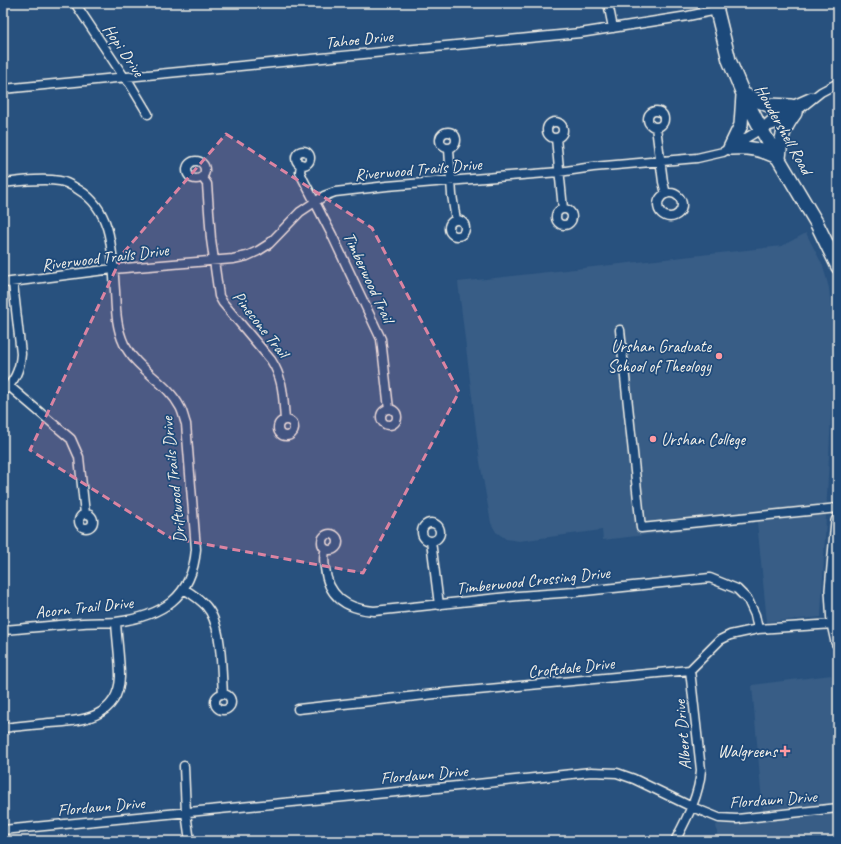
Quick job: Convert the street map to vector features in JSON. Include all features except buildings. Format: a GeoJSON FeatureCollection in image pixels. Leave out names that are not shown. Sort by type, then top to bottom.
{"type":"FeatureCollection","features":[{"type":"Feature","properties":{"kind":"main road","name":"Howdershell Road"},"geometry":{"type":"LineString","coordinates":[[716,6],[729,60],[743,94],[761,129],[816,222],[838,267]]}},
{"type":"Feature","properties":{"kind":"main road"},"geometry":{"type":"LineString","coordinates":[[743,94],[768,105],[793,109],[784,129],[780,144],[779,158],[756,148],[730,148],[741,125],[743,94]]}},
{"type":"Feature","properties":{"kind":"main road"},"geometry":{"type":"LineString","coordinates":[[838,521],[832,590],[834,624],[838,642]]}},
{"type":"Feature","properties":{"kind":"street","name":"Hopi Drive"},"geometry":{"type":"LineString","coordinates":[[75,3],[130,84],[148,114]]}},
{"type":"Feature","properties":{"kind":"street"},"geometry":{"type":"LineString","coordinates":[[608,3],[613,28]]}},
{"type":"Feature","properties":{"kind":"street","name":"Tahoe Drive"},"geometry":{"type":"LineString","coordinates":[[3,89],[580,33],[688,16],[716,6]]}},
{"type":"Feature","properties":{"kind":"street","name":"Riverwood Trails Drive"},"geometry":{"type":"LineString","coordinates":[[3,283],[13,283],[113,269],[214,261],[247,256],[269,244],[300,212],[324,196],[335,192],[559,172],[601,166],[660,162],[697,158],[723,152],[761,129],[772,117],[793,109],[838,83]]}},
{"type":"Feature","properties":{"kind":"street"},"geometry":{"type":"LineString","coordinates":[[656,128],[666,194]]}},
{"type":"Feature","properties":{"kind":"street"},"geometry":{"type":"LineString","coordinates":[[556,138],[563,209]]}},
{"type":"Feature","properties":{"kind":"street"},"geometry":{"type":"LineString","coordinates":[[449,149],[452,195],[456,220]]}},
{"type":"Feature","properties":{"kind":"street","name":"Timberwood Trail"},"geometry":{"type":"LineString","coordinates":[[301,164],[300,172],[372,317],[381,339],[389,409]]}},
{"type":"Feature","properties":{"kind":"street","name":"Pinecone Trail"},"geometry":{"type":"LineString","coordinates":[[202,177],[206,184],[211,239],[219,296],[223,303],[278,370],[282,381],[285,420]]}},
{"type":"Feature","properties":{"kind":"street","name":"Driftwood Trails Drive"},"geometry":{"type":"LineString","coordinates":[[3,183],[61,181],[91,198],[101,212],[108,229],[113,269],[116,319],[125,346],[140,364],[174,397],[182,409],[186,424],[196,549],[195,562],[184,589]]}},
{"type":"Feature","properties":{"kind":"street"},"geometry":{"type":"LineString","coordinates":[[13,283],[21,354],[20,363],[14,380],[6,388],[71,439],[79,456],[85,514]]}},
{"type":"Feature","properties":{"kind":"street"},"geometry":{"type":"LineString","coordinates":[[620,330],[641,528],[838,508]]}},
{"type":"Feature","properties":{"kind":"street"},"geometry":{"type":"LineString","coordinates":[[431,541],[439,604]]}},
{"type":"Feature","properties":{"kind":"street","name":"Timberwood Crossing Drive"},"geometry":{"type":"LineString","coordinates":[[326,549],[324,553],[326,577],[330,587],[338,597],[349,606],[360,610],[374,611],[710,578],[737,589],[748,600],[755,616],[758,629]]}},
{"type":"Feature","properties":{"kind":"street"},"geometry":{"type":"LineString","coordinates":[[184,589],[197,597],[207,607],[217,626],[223,694]]}},
{"type":"Feature","properties":{"kind":"street","name":"Acorn Trail Drive"},"geometry":{"type":"LineString","coordinates":[[3,630],[82,623],[116,622],[137,618],[156,612],[172,602],[184,589]]}},
{"type":"Feature","properties":{"kind":"street"},"geometry":{"type":"LineString","coordinates":[[3,728],[81,721],[96,715],[109,706],[117,692],[120,678],[116,622]]}},
{"type":"Feature","properties":{"kind":"street"},"geometry":{"type":"LineString","coordinates":[[690,670],[720,640],[730,635],[758,629],[834,624]]}},
{"type":"Feature","properties":{"kind":"street","name":"Croftdale Drive"},"geometry":{"type":"LineString","coordinates":[[298,709],[435,694],[557,684],[690,670]]}},
{"type":"Feature","properties":{"kind":"street","name":"Albert Drive"},"geometry":{"type":"LineString","coordinates":[[675,841],[692,807],[700,782],[701,770],[690,670]]}},
{"type":"Feature","properties":{"kind":"street"},"geometry":{"type":"LineString","coordinates":[[184,766],[186,813],[190,841]]}},
{"type":"Feature","properties":{"kind":"street","name":"Flordawn Drive"},"geometry":{"type":"LineString","coordinates":[[3,830],[591,772],[617,773],[634,779],[692,807],[719,818],[734,819],[838,808]]}},
{"type":"Feature","properties":{"kind":"highlighted area"},"geometry":{"type":"Polygon","coordinates":[[[226,134],[372,228],[459,392],[363,573],[171,538],[30,450],[124,252],[226,134]]]}},
{"type":"Feature","properties":{"kind":"shaded area","name":"Urshan College"},"geometry":{"type":"Polygon","coordinates":[[[806,233],[823,266],[829,288],[833,328],[831,416],[821,617],[767,622],[757,522],[603,540],[602,530],[519,541],[506,539],[496,532],[491,523],[480,462],[458,282],[782,246],[806,233]]]}},
{"type":"Feature","properties":{"kind":"shaded area"},"geometry":{"type":"Polygon","coordinates":[[[831,675],[838,698],[838,805],[763,813],[752,685],[831,675]]]}},
{"type":"Feature","properties":{"kind":"shaded area"},"geometry":{"type":"Polygon","coordinates":[[[838,813],[838,841],[718,841],[716,825],[838,813]]]}},
{"type":"Feature","properties":{"kind":"place","name":"Urshan Graduate School of Theology"},"geometry":{"type":"Point","coordinates":[719,356]}},
{"type":"Feature","properties":{"kind":"place","name":"Urshan College"},"geometry":{"type":"Point","coordinates":[653,439]}},
{"type":"Feature","properties":{"kind":"place","name":"Walgreens"},"geometry":{"type":"Point","coordinates":[785,751]}}]}
